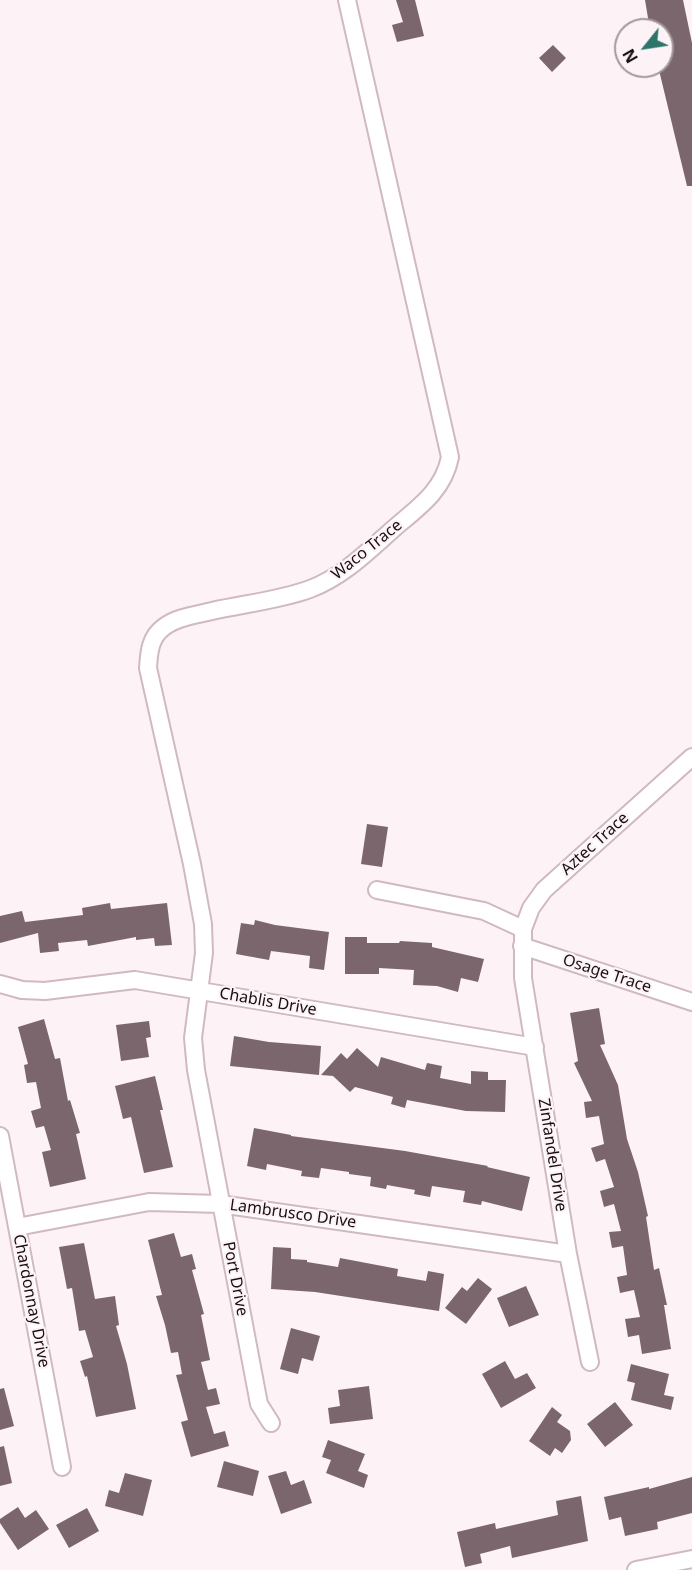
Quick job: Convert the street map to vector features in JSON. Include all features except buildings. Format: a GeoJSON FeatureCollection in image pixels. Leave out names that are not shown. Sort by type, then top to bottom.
{"type":"FeatureCollection","features":[{"type":"Feature","properties":{"kind":"street","name":"Waco Trace"},"geometry":{"type":"LineString","coordinates":[[198,990],[204,952],[202,924],[192,864],[148,668],[149,653],[154,637],[165,626],[185,617],[308,590],[342,573],[423,504],[434,492],[447,471],[450,457],[347,0]]}},
{"type":"Feature","properties":{"kind":"street","name":"Aztec Trace"},"geometry":{"type":"LineString","coordinates":[[522,946],[523,929],[531,908],[544,890],[692,756]]}},
{"type":"Feature","properties":{"kind":"street"},"geometry":{"type":"LineString","coordinates":[[377,890],[484,911],[523,929]]}},
{"type":"Feature","properties":{"kind":"street","name":"Osage Trace"},"geometry":{"type":"LineString","coordinates":[[522,946],[692,1002]]}},
{"type":"Feature","properties":{"kind":"street","name":"Zinfandel Drive"},"geometry":{"type":"LineString","coordinates":[[522,946],[523,978],[568,1254],[590,1362]]}},
{"type":"Feature","properties":{"kind":"street","name":"Chablis Drive"},"geometry":{"type":"LineString","coordinates":[[0,984],[22,990],[45,991],[135,980],[535,1047]]}},
{"type":"Feature","properties":{"kind":"street","name":"Port Drive"},"geometry":{"type":"LineString","coordinates":[[198,990],[193,1038],[196,1070],[259,1404],[271,1423]]}},
{"type":"Feature","properties":{"kind":"street","name":"Chardonnay Drive"},"geometry":{"type":"LineString","coordinates":[[0,1136],[62,1467]]}},
{"type":"Feature","properties":{"kind":"street","name":"Lambrusco Drive"},"geometry":{"type":"LineString","coordinates":[[17,1227],[149,1202],[220,1204],[568,1254]]}},
{"type":"Feature","properties":{"kind":"street"},"geometry":{"type":"LineString","coordinates":[[636,1570],[692,1559]]}}]}
